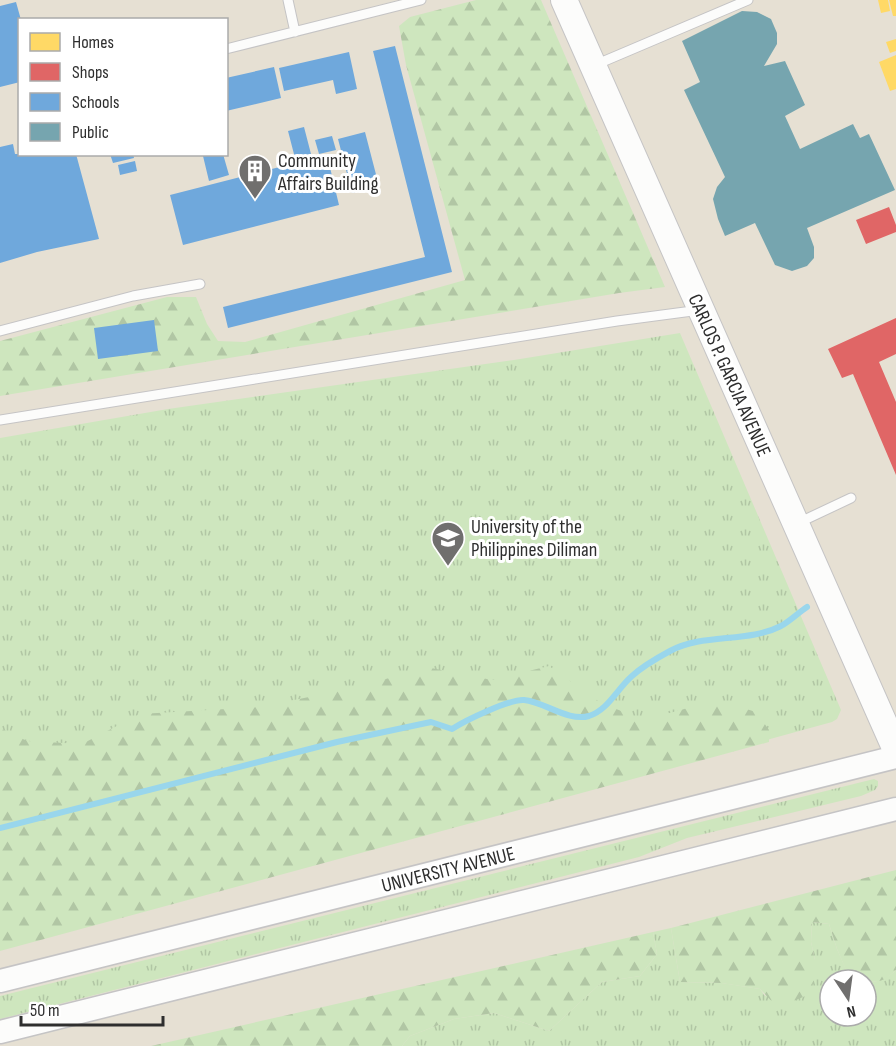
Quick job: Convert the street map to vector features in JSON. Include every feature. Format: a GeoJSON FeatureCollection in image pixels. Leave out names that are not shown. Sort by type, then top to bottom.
{"type":"FeatureCollection","features":[{"type":"Feature","properties":{"kind":"main road","name":"CARLOS P. GARCIA AVENUE"},"geometry":{"type":"LineString","coordinates":[[564,0],[896,750]]}},
{"type":"Feature","properties":{"kind":"street","name":"UNIVERSITY AVENUE"},"geometry":{"type":"LineString","coordinates":[[0,981],[896,758]]}},
{"type":"Feature","properties":{"kind":"street"},"geometry":{"type":"LineString","coordinates":[[0,1032],[896,809]]}},
{"type":"Feature","properties":{"kind":"lane"},"geometry":{"type":"LineString","coordinates":[[288,0],[295,32]]}},
{"type":"Feature","properties":{"kind":"lane"},"geometry":{"type":"LineString","coordinates":[[228,49],[421,0]]}},
{"type":"Feature","properties":{"kind":"lane"},"geometry":{"type":"LineString","coordinates":[[593,66],[748,0]]}},
{"type":"Feature","properties":{"kind":"lane"},"geometry":{"type":"LineString","coordinates":[[0,331],[133,296],[200,284]]}},
{"type":"Feature","properties":{"kind":"lane"},"geometry":{"type":"LineString","coordinates":[[0,420],[617,321],[701,310]]}},
{"type":"Feature","properties":{"kind":"lane"},"geometry":{"type":"LineString","coordinates":[[796,524],[850,498]]}},
{"type":"Feature","properties":{"kind":"shaded area","name":"University of the Philippines Diliman"},"geometry":{"type":"Polygon","coordinates":[[[0,0],[896,0],[896,1046],[0,1046],[0,0]]]}},
{"type":"Feature","properties":{"kind":"green space"},"geometry":{"type":"Polygon","coordinates":[[[476,0],[541,0],[665,287],[0,396],[0,341],[167,297],[196,297],[207,324],[218,341],[245,342],[465,280],[406,65],[399,26],[410,17],[476,0]]]}},
{"type":"Feature","properties":{"kind":"green space"},"geometry":{"type":"Polygon","coordinates":[[[680,333],[841,710],[837,719],[0,950],[0,438],[168,409],[514,360],[680,333]]]}},
{"type":"Feature","properties":{"kind":"green space"},"geometry":{"type":"Polygon","coordinates":[[[549,666],[601,703],[644,720],[717,700],[756,712],[769,730],[769,742],[0,951],[0,728],[27,741],[82,744],[140,714],[259,707],[359,687],[426,667],[492,680],[549,666]]]}},
{"type":"Feature","properties":{"kind":"green space"},"geometry":{"type":"Polygon","coordinates":[[[874,779],[878,781],[875,790],[861,796],[687,838],[639,857],[0,1019],[0,996],[874,779]]]}},
{"type":"Feature","properties":{"kind":"green space"},"geometry":{"type":"Polygon","coordinates":[[[896,870],[896,970],[885,979],[878,981],[878,968],[845,968],[829,924],[812,922],[811,942],[815,960],[812,993],[778,1008],[760,989],[721,983],[680,982],[671,928],[896,870]]]}},
{"type":"Feature","properties":{"kind":"green space"},"geometry":{"type":"Polygon","coordinates":[[[812,922],[829,924],[845,968],[818,968],[818,1028],[878,1028],[878,981],[896,970],[896,1046],[402,1046],[410,1036],[454,1019],[494,1013],[549,1031],[602,982],[640,976],[657,954],[653,932],[671,928],[680,982],[722,983],[760,989],[765,996],[815,960],[811,942],[812,922]]]}},
{"type":"Feature","properties":{"kind":"green space"},"geometry":{"type":"Polygon","coordinates":[[[653,932],[657,954],[640,976],[602,982],[549,1031],[494,1013],[454,1019],[410,1036],[402,1046],[151,1046],[653,932]]]}},
{"type":"Feature","properties":{"kind":"building: Homes"},"geometry":{"type":"Polygon","coordinates":[[[878,0],[888,0],[890,11],[881,13],[878,0]]]}},
{"type":"Feature","properties":{"kind":"building: Homes"},"geometry":{"type":"Polygon","coordinates":[[[889,0],[896,0],[896,16],[893,16],[889,0]]]}},
{"type":"Feature","properties":{"kind":"building: Homes"},"geometry":{"type":"Polygon","coordinates":[[[896,39],[896,51],[890,53],[886,42],[896,39]]]}},
{"type":"Feature","properties":{"kind":"building: Homes"},"geometry":{"type":"Polygon","coordinates":[[[896,55],[896,89],[890,91],[879,62],[896,55]]]}},
{"type":"Feature","properties":{"kind":"building: Shops"},"geometry":{"type":"Polygon","coordinates":[[[889,207],[896,225],[896,232],[866,244],[856,220],[889,207]]]}},
{"type":"Feature","properties":{"kind":"building: Shops"},"geometry":{"type":"Polygon","coordinates":[[[896,318],[896,354],[879,362],[896,402],[896,475],[853,374],[842,378],[828,349],[896,318]]]}},
{"type":"Feature","properties":{"kind":"building: Schools"},"geometry":{"type":"Polygon","coordinates":[[[16,2],[20,18],[18,18],[18,82],[0,87],[0,6],[16,2]]]}},
{"type":"Feature","properties":{"kind":"building: Schools"},"geometry":{"type":"Polygon","coordinates":[[[395,46],[452,272],[228,328],[223,307],[425,257],[373,51],[395,46]]]}},
{"type":"Feature","properties":{"kind":"building: Schools"},"geometry":{"type":"Polygon","coordinates":[[[349,52],[357,89],[336,94],[333,80],[284,91],[279,68],[349,52]]]}},
{"type":"Feature","properties":{"kind":"building: Schools"},"geometry":{"type":"Polygon","coordinates":[[[274,67],[281,98],[228,111],[228,78],[274,67]]]}},
{"type":"Feature","properties":{"kind":"building: Schools"},"geometry":{"type":"Polygon","coordinates":[[[304,127],[311,154],[295,158],[288,131],[304,127]]]}},
{"type":"Feature","properties":{"kind":"building: Schools"},"geometry":{"type":"Polygon","coordinates":[[[365,132],[379,186],[352,193],[338,139],[365,132]]]}},
{"type":"Feature","properties":{"kind":"building: Schools"},"geometry":{"type":"Polygon","coordinates":[[[332,136],[336,150],[319,154],[315,140],[332,136]]]}},
{"type":"Feature","properties":{"kind":"building: Schools"},"geometry":{"type":"Polygon","coordinates":[[[13,144],[15,154],[18,156],[77,156],[99,239],[37,252],[0,263],[0,147],[13,144]]]}},
{"type":"Feature","properties":{"kind":"building: Schools","name":"Community Affairs Building"},"geometry":{"type":"Polygon","coordinates":[[[327,155],[339,205],[183,245],[170,195],[327,155]]]}},
{"type":"Feature","properties":{"kind":"building: Schools"},"geometry":{"type":"Polygon","coordinates":[[[111,156],[134,156],[134,158],[113,163],[111,156]]]}},
{"type":"Feature","properties":{"kind":"building: Schools"},"geometry":{"type":"Polygon","coordinates":[[[203,156],[224,156],[229,175],[209,181],[203,156]]]}},
{"type":"Feature","properties":{"kind":"building: Schools"},"geometry":{"type":"Polygon","coordinates":[[[135,161],[137,171],[120,175],[118,165],[135,161]]]}},
{"type":"Feature","properties":{"kind":"building: Schools"},"geometry":{"type":"Polygon","coordinates":[[[154,320],[158,351],[98,359],[94,328],[154,320]]]}},
{"type":"Feature","properties":{"kind":"building: Public"},"geometry":{"type":"Polygon","coordinates":[[[742,11],[757,12],[771,19],[777,33],[777,44],[764,66],[785,61],[805,105],[785,116],[800,149],[853,124],[860,138],[869,134],[895,190],[807,228],[814,247],[814,258],[807,266],[792,271],[775,265],[755,223],[725,236],[713,199],[717,187],[725,177],[684,90],[700,82],[682,41],[742,11]]]}},
{"type":"Feature","properties":{"kind":"waterway"},"geometry":{"type":"LineString","coordinates":[[0,828],[337,742],[431,722],[452,729],[488,711],[517,701],[532,702],[573,716],[589,716],[602,709],[636,672],[670,651],[697,642],[754,635],[768,631],[781,626],[807,607]]}},
{"type":"Feature","properties":{"kind":"place","name":"Community Affairs Building"},"geometry":{"type":"Point","coordinates":[255,200]}},
{"type":"Feature","properties":{"kind":"place","name":"University of the Philippines Diliman"},"geometry":{"type":"Point","coordinates":[448,567]}}]}
